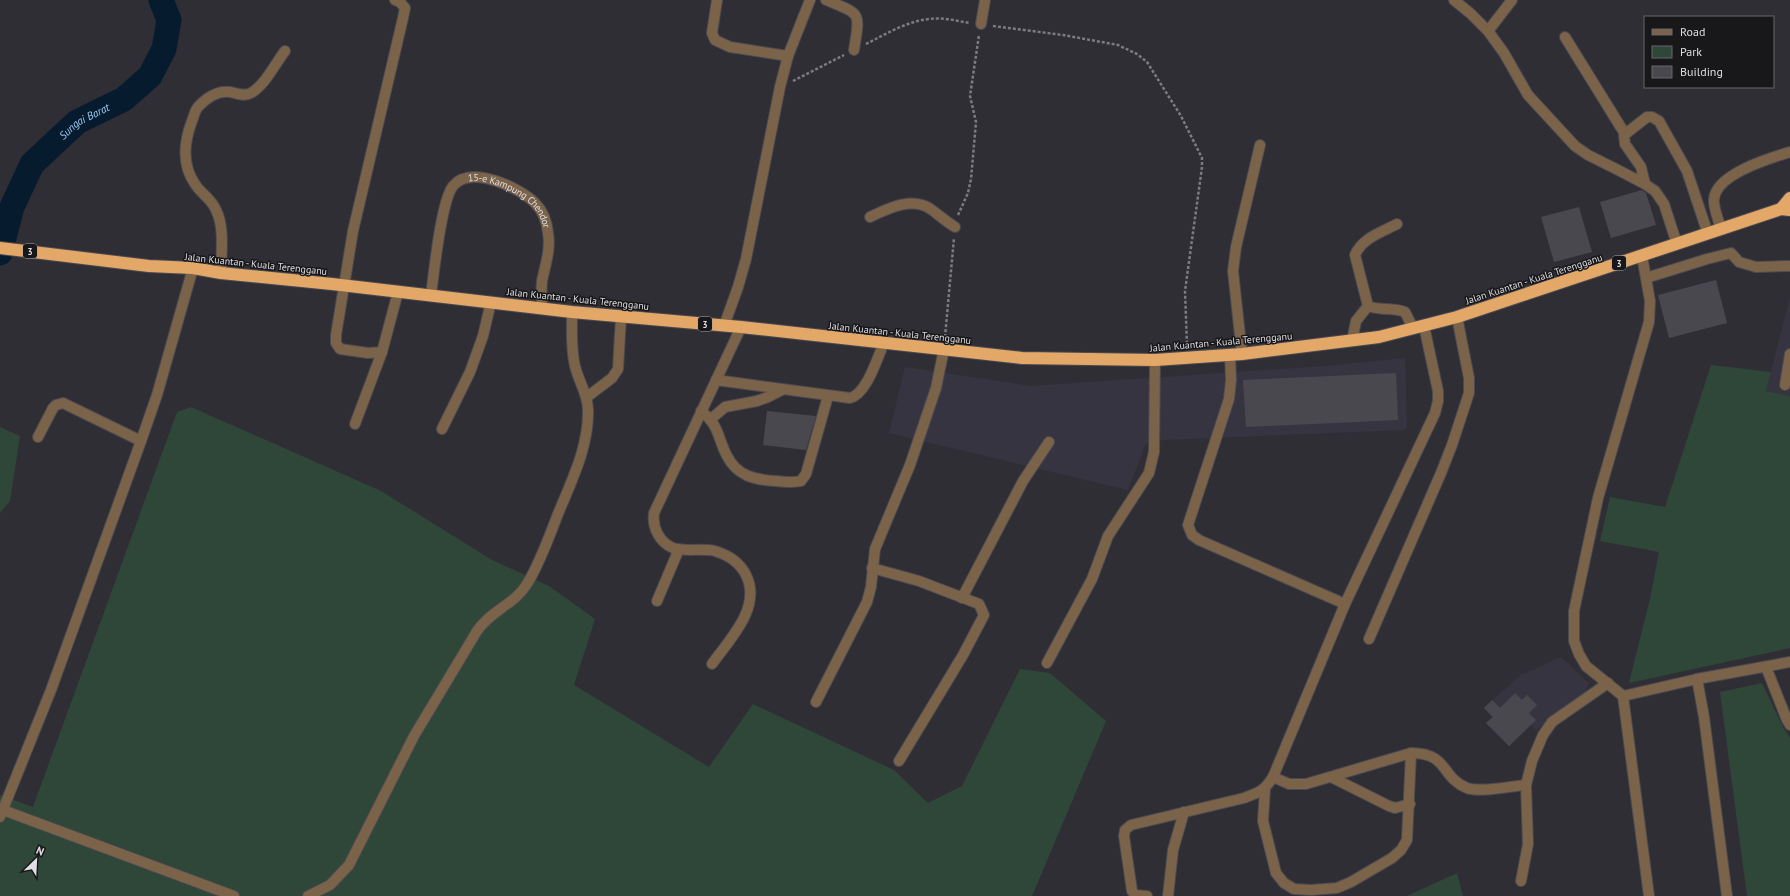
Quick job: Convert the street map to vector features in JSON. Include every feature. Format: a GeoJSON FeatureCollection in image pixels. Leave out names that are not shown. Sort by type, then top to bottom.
{"type":"FeatureCollection","features":[{"type":"Feature","properties":{"kind":"highway","name":"Jalan Kuantan - Kuala Terengganu"},"geometry":{"type":"LineString","coordinates":[[0,248],[60,254],[148,266],[193,268],[221,273],[572,312],[741,327],[1022,358],[1155,360],[1236,355],[1379,337],[1457,317],[1720,230],[1786,210],[1790,198]]}},
{"type":"Feature","properties":{"kind":"street"},"geometry":{"type":"LineString","coordinates":[[382,352],[368,353],[340,349],[336,343],[344,286],[367,169],[404,18],[405,8],[400,2],[395,0]]}},
{"type":"Feature","properties":{"kind":"street"},"geometry":{"type":"LineString","coordinates":[[718,0],[712,33],[715,40],[730,47],[788,56]]}},
{"type":"Feature","properties":{"kind":"street"},"geometry":{"type":"LineString","coordinates":[[724,326],[746,259],[780,87],[788,56],[810,0]]}},
{"type":"Feature","properties":{"kind":"street"},"geometry":{"type":"LineString","coordinates":[[826,0],[850,10],[857,15],[858,23],[854,50]]}},
{"type":"Feature","properties":{"kind":"street"},"geometry":{"type":"LineString","coordinates":[[981,24],[985,0]]}},
{"type":"Feature","properties":{"kind":"street"},"geometry":{"type":"LineString","coordinates":[[1454,0],[1488,31],[1504,53],[1528,95],[1575,146],[1588,156],[1645,184],[1655,191],[1664,204],[1677,244]]}},
{"type":"Feature","properties":{"kind":"street"},"geometry":{"type":"LineString","coordinates":[[1488,31],[1512,0]]}},
{"type":"Feature","properties":{"kind":"street"},"geometry":{"type":"LineString","coordinates":[[1565,37],[1625,134]]}},
{"type":"Feature","properties":{"kind":"street"},"geometry":{"type":"LineString","coordinates":[[221,273],[220,222],[217,210],[212,202],[196,186],[188,173],[185,156],[187,135],[197,108],[211,96],[228,91],[240,94],[250,94],[260,85],[285,51]]}},
{"type":"Feature","properties":{"kind":"street"},"geometry":{"type":"LineString","coordinates":[[1645,184],[1641,167],[1623,140],[1625,134],[1647,117],[1652,117],[1659,121],[1687,172],[1708,234]]}},
{"type":"Feature","properties":{"kind":"street"},"geometry":{"type":"LineString","coordinates":[[1260,145],[1236,247],[1233,271],[1236,355],[1229,399],[1188,525],[1192,535],[1199,540],[1345,604]]}},
{"type":"Feature","properties":{"kind":"street"},"geometry":{"type":"LineString","coordinates":[[1720,230],[1714,199],[1720,188],[1740,171],[1759,162],[1790,152]]}},
{"type":"Feature","properties":{"kind":"street","name":"15-e Kampung Chendor"},"geometry":{"type":"LineString","coordinates":[[431,296],[442,222],[452,186],[459,180],[468,177],[481,178],[509,185],[535,203],[542,212],[549,234],[547,259],[542,282],[542,308]]}},
{"type":"Feature","properties":{"kind":"street"},"geometry":{"type":"LineString","coordinates":[[870,217],[899,204],[924,206],[955,227]]}},
{"type":"Feature","properties":{"kind":"street"},"geometry":{"type":"LineString","coordinates":[[1368,306],[1355,255],[1357,250],[1367,240],[1397,224]]}},
{"type":"Feature","properties":{"kind":"street"},"geometry":{"type":"LineString","coordinates":[[1646,278],[1731,253],[1739,262],[1756,267],[1790,266]]}},
{"type":"Feature","properties":{"kind":"street"},"geometry":{"type":"LineString","coordinates":[[1642,256],[1650,301],[1649,322],[1598,498],[1574,611],[1574,641],[1586,666],[1608,682],[1623,696],[1648,896]]}},
{"type":"Feature","properties":{"kind":"street"},"geometry":{"type":"LineString","coordinates":[[193,268],[157,395],[141,441],[51,690],[2,813],[234,896]]}},
{"type":"Feature","properties":{"kind":"street"},"geometry":{"type":"LineString","coordinates":[[355,424],[382,352],[398,292]]}},
{"type":"Feature","properties":{"kind":"street"},"geometry":{"type":"LineString","coordinates":[[442,429],[470,372],[483,336],[491,302]]}},
{"type":"Feature","properties":{"kind":"street"},"geometry":{"type":"LineString","coordinates":[[1368,306],[1376,309],[1398,309],[1405,312],[1418,327],[1436,379],[1438,401],[1434,413],[1345,604],[1273,776],[1265,789],[1263,821],[1276,873],[1284,883],[1294,889],[1311,890],[1337,888],[1366,874],[1392,858],[1401,850],[1407,840],[1410,804],[1411,753]]}},
{"type":"Feature","properties":{"kind":"street"},"geometry":{"type":"LineString","coordinates":[[1352,341],[1356,321],[1368,306]]}},
{"type":"Feature","properties":{"kind":"street"},"geometry":{"type":"LineString","coordinates":[[308,896],[330,885],[348,865],[414,736],[482,622],[519,594],[527,584],[550,533],[582,454],[587,426],[588,410],[586,397],[574,362],[572,312]]}},
{"type":"Feature","properties":{"kind":"street"},"geometry":{"type":"LineString","coordinates":[[586,397],[612,378],[618,369],[621,317]]}},
{"type":"Feature","properties":{"kind":"street"},"geometry":{"type":"LineString","coordinates":[[1369,639],[1444,466],[1469,394],[1469,378],[1457,317]]}},
{"type":"Feature","properties":{"kind":"street"},"geometry":{"type":"LineString","coordinates":[[712,664],[736,631],[749,606],[751,596],[750,584],[743,569],[727,556],[703,549],[679,549],[667,544],[661,538],[652,521],[654,513],[741,327]]}},
{"type":"Feature","properties":{"kind":"street"},"geometry":{"type":"LineString","coordinates":[[716,380],[828,396],[855,397],[864,387],[884,343]]}},
{"type":"Feature","properties":{"kind":"street"},"geometry":{"type":"LineString","coordinates":[[816,702],[867,602],[875,549],[910,465],[936,388],[944,349]]}},
{"type":"Feature","properties":{"kind":"street"},"geometry":{"type":"LineString","coordinates":[[1785,385],[1790,354]]}},
{"type":"Feature","properties":{"kind":"street"},"geometry":{"type":"LineString","coordinates":[[1047,663],[1092,579],[1108,536],[1149,473],[1154,452],[1155,360]]}},
{"type":"Feature","properties":{"kind":"street"},"geometry":{"type":"LineString","coordinates":[[711,419],[725,407],[756,401],[782,390]]}},
{"type":"Feature","properties":{"kind":"street"},"geometry":{"type":"LineString","coordinates":[[701,411],[711,419],[717,429],[726,455],[735,468],[744,475],[759,480],[800,481],[806,474],[828,396]]}},
{"type":"Feature","properties":{"kind":"street"},"geometry":{"type":"LineString","coordinates":[[38,437],[53,408],[56,405],[63,403],[141,441]]}},
{"type":"Feature","properties":{"kind":"street"},"geometry":{"type":"LineString","coordinates":[[962,598],[1023,481],[1049,442]]}},
{"type":"Feature","properties":{"kind":"street"},"geometry":{"type":"LineString","coordinates":[[657,601],[679,549]]}},
{"type":"Feature","properties":{"kind":"street"},"geometry":{"type":"LineString","coordinates":[[872,568],[918,581],[979,604],[984,615],[963,655],[899,761]]}},
{"type":"Feature","properties":{"kind":"street"},"geometry":{"type":"LineString","coordinates":[[1623,696],[1697,679],[1790,662]]}},
{"type":"Feature","properties":{"kind":"street"},"geometry":{"type":"LineString","coordinates":[[1766,667],[1790,725]]}},
{"type":"Feature","properties":{"kind":"street"},"geometry":{"type":"LineString","coordinates":[[1697,679],[1704,717],[1727,896]]}},
{"type":"Feature","properties":{"kind":"street"},"geometry":{"type":"LineString","coordinates":[[1521,881],[1528,844],[1526,785],[1532,761],[1543,735],[1552,722],[1608,682]]}},
{"type":"Feature","properties":{"kind":"street"},"geometry":{"type":"LineString","coordinates":[[1273,776],[1290,784],[1306,784],[1411,753],[1424,753],[1441,762],[1456,782],[1468,788],[1478,789],[1526,785]]}},
{"type":"Feature","properties":{"kind":"street"},"geometry":{"type":"LineString","coordinates":[[1331,777],[1389,806],[1395,808],[1410,804]]}},
{"type":"Feature","properties":{"kind":"street"},"geometry":{"type":"LineString","coordinates":[[1147,896],[1135,895],[1132,891],[1124,836],[1125,830],[1131,825],[1244,798],[1265,789]]}},
{"type":"Feature","properties":{"kind":"street"},"geometry":{"type":"LineString","coordinates":[[1168,896],[1173,850],[1184,812]]}},
{"type":"Feature","properties":{"kind":"path"},"geometry":{"type":"LineString","coordinates":[[780,87],[897,28],[921,20],[944,19],[1025,32],[1063,35],[1118,45],[1137,54],[1147,62],[1181,116],[1202,158],[1185,291],[1187,358]]}},
{"type":"Feature","properties":{"kind":"path"},"geometry":{"type":"LineString","coordinates":[[944,349],[955,227],[957,218],[968,193],[971,179],[976,122],[970,96],[981,24]]}},
{"type":"Feature","properties":{"kind":"shaded area"},"geometry":{"type":"Polygon","coordinates":[[[1790,297],[1790,396],[1766,391],[1790,297]]]}},
{"type":"Feature","properties":{"kind":"shaded area"},"geometry":{"type":"Polygon","coordinates":[[[1405,358],[1407,428],[1403,430],[1163,440],[1146,443],[1128,490],[889,433],[905,367],[1031,386],[1325,366],[1405,358]]]}},
{"type":"Feature","properties":{"kind":"shaded area"},"geometry":{"type":"Polygon","coordinates":[[[1561,657],[1589,683],[1583,696],[1536,730],[1530,725],[1509,746],[1486,723],[1492,717],[1484,708],[1521,675],[1561,657]]]}},
{"type":"Feature","properties":{"kind":"green space"},"geometry":{"type":"Polygon","coordinates":[[[1711,365],[1771,372],[1766,391],[1790,396],[1790,648],[1629,683],[1650,599],[1659,552],[1600,541],[1610,497],[1665,507],[1711,365]]]}},
{"type":"Feature","properties":{"kind":"green space"},"geometry":{"type":"Polygon","coordinates":[[[191,407],[381,491],[492,560],[549,586],[595,619],[574,685],[709,767],[753,704],[894,770],[928,803],[962,786],[1020,669],[1050,673],[1106,721],[1032,896],[0,896],[0,795],[33,807],[177,412],[191,407]]]}},
{"type":"Feature","properties":{"kind":"green space"},"geometry":{"type":"Polygon","coordinates":[[[0,427],[20,436],[10,501],[0,513],[0,427]]]}},
{"type":"Feature","properties":{"kind":"green space"},"geometry":{"type":"Polygon","coordinates":[[[1762,683],[1783,727],[1790,738],[1790,896],[1747,896],[1720,692],[1762,683]]]}},
{"type":"Feature","properties":{"kind":"green space"},"geometry":{"type":"Polygon","coordinates":[[[1457,873],[1463,896],[1407,896],[1457,873]]]}},
{"type":"Feature","properties":{"kind":"building"},"geometry":{"type":"Polygon","coordinates":[[[1642,190],[1646,193],[1656,225],[1611,238],[1600,202],[1642,190]]]}},
{"type":"Feature","properties":{"kind":"building"},"geometry":{"type":"Polygon","coordinates":[[[1579,207],[1592,252],[1554,262],[1541,217],[1579,207]]]}},
{"type":"Feature","properties":{"kind":"building"},"geometry":{"type":"Polygon","coordinates":[[[1716,280],[1727,323],[1669,338],[1658,295],[1716,280]]]}},
{"type":"Feature","properties":{"kind":"building"},"geometry":{"type":"Polygon","coordinates":[[[1396,373],[1398,420],[1246,427],[1243,380],[1396,373]]]}},
{"type":"Feature","properties":{"kind":"building"},"geometry":{"type":"Polygon","coordinates":[[[767,411],[816,416],[806,450],[763,445],[767,411]]]}},
{"type":"Feature","properties":{"kind":"building"},"geometry":{"type":"Polygon","coordinates":[[[1515,693],[1522,700],[1527,695],[1537,705],[1529,713],[1536,720],[1509,746],[1486,723],[1493,717],[1484,708],[1492,700],[1500,708],[1515,693]]]}},
{"type":"Feature","properties":{"kind":"waterway","name":"Sungai Barat"},"geometry":{"type":"LineString","coordinates":[[0,253],[12,207],[32,164],[77,122],[124,99],[150,76],[164,49],[169,20],[161,0]]}}]}
